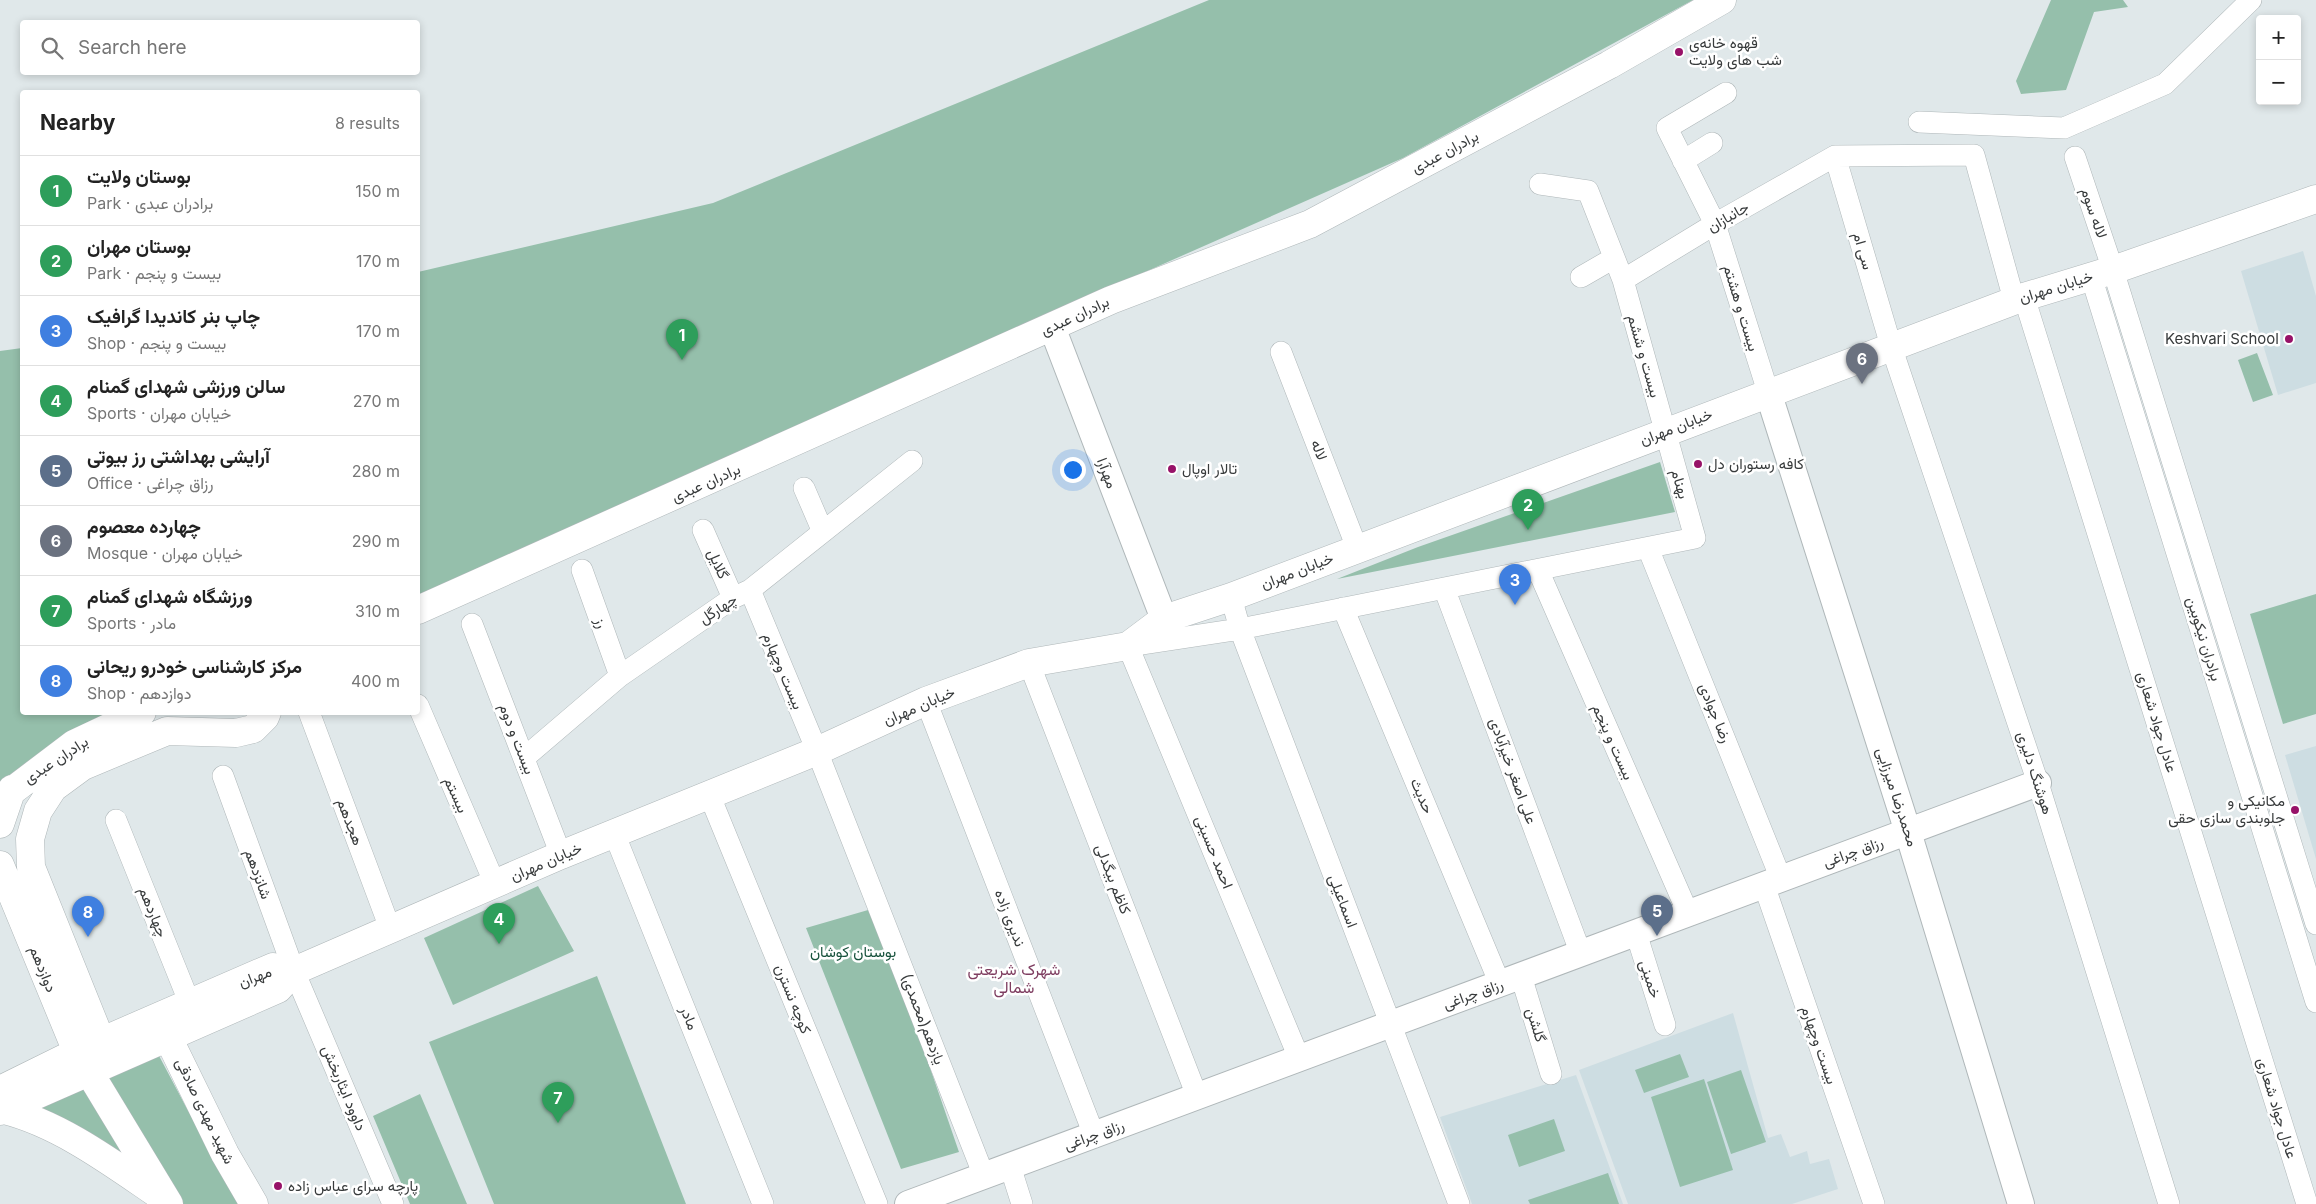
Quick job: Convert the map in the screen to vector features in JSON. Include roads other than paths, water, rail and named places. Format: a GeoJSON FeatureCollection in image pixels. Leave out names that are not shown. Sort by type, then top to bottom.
{"type":"FeatureCollection","features":[{"type":"Feature","properties":{"kind":"main road","name":"برادران عبدی"},"geometry":{"type":"LineString","coordinates":[[420,609],[1111,300],[1310,224],[1609,65],[1722,0]]}},
{"type":"Feature","properties":{"kind":"main road","name":"خیابان مهران"},"geometry":{"type":"LineString","coordinates":[[294,971],[391,931],[561,855],[817,750],[926,701],[1029,663],[1128,646],[1164,619],[1231,596],[2019,298],[2102,273],[2316,199]]}},
{"type":"Feature","properties":{"kind":"main road","name":"برادران عبدی"},"geometry":{"type":"LineString","coordinates":[[6,794],[74,744],[136,715]]}},
{"type":"Feature","properties":{"kind":"main road"},"geometry":{"type":"LineString","coordinates":[[167,1201],[90,1055],[31,867],[30,839],[38,811],[53,788],[83,766],[167,731],[236,733],[252,729],[266,715]]}},
{"type":"Feature","properties":{"kind":"main road"},"geometry":{"type":"LineString","coordinates":[[0,824],[6,794]]}},
{"type":"Feature","properties":{"kind":"main road","name":"دوازدهم"},"geometry":{"type":"LineString","coordinates":[[0,865],[90,1055]]}},
{"type":"Feature","properties":{"kind":"main road","name":"مهران"},"geometry":{"type":"LineString","coordinates":[[163,1027],[190,1004],[273,967],[294,971]]}},
{"type":"Feature","properties":{"kind":"main road","name":"مهران"},"geometry":{"type":"LineString","coordinates":[[1,1104],[90,1055],[163,1027],[278,988],[294,971]]}},
{"type":"Feature","properties":{"kind":"main road","name":"شهید مهدی صادقی"},"geometry":{"type":"LineString","coordinates":[[163,1027],[225,1154],[254,1204]]}},
{"type":"Feature","properties":{"kind":"main road"},"geometry":{"type":"LineString","coordinates":[[1,1104],[75,1142],[167,1201]]}},
{"type":"Feature","properties":{"kind":"street"},"geometry":{"type":"LineString","coordinates":[[1919,122],[2064,128],[2165,84],[2252,0]]}},
{"type":"Feature","properties":{"kind":"street","name":"بیست و هشتم"},"geometry":{"type":"LineString","coordinates":[[1726,93],[1667,128],[1715,224],[1768,392]]}},
{"type":"Feature","properties":{"kind":"street"},"geometry":{"type":"LineString","coordinates":[[1683,161],[1712,143]]}},
{"type":"Feature","properties":{"kind":"street","name":"عادل جواد شعاری"},"geometry":{"type":"LineString","coordinates":[[1835,156],[1974,155],[2307,1204]]}},
{"type":"Feature","properties":{"kind":"street","name":"جانبازان"},"geometry":{"type":"LineString","coordinates":[[1622,280],[1715,224],[1835,156]]}},
{"type":"Feature","properties":{"kind":"street","name":"سی ام"},"geometry":{"type":"LineString","coordinates":[[1835,156],[1891,346]]}},
{"type":"Feature","properties":{"kind":"street","name":"لاله سوم"},"geometry":{"type":"LineString","coordinates":[[2075,156],[2102,273]]}},
{"type":"Feature","properties":{"kind":"street","name":"بیست و ششم"},"geometry":{"type":"LineString","coordinates":[[1540,184],[1588,192],[1622,280],[1665,431]]}},
{"type":"Feature","properties":{"kind":"street"},"geometry":{"type":"LineString","coordinates":[[1580,276],[1614,258]]}},
{"type":"Feature","properties":{"kind":"street","name":"برادران نیکوبین"},"geometry":{"type":"LineString","coordinates":[[2102,273],[2316,924]]}},
{"type":"Feature","properties":{"kind":"street","name":"برادران نیکوبین"},"geometry":{"type":"LineString","coordinates":[[2102,273],[2316,1002]]}},
{"type":"Feature","properties":{"kind":"street","name":"مهرآرا"},"geometry":{"type":"LineString","coordinates":[[1052,327],[1164,619]]}},
{"type":"Feature","properties":{"kind":"street","name":"هوشنگ دلیری"},"geometry":{"type":"LineString","coordinates":[[1891,346],[2038,783],[2169,1204]]}},
{"type":"Feature","properties":{"kind":"street","name":"لاله"},"geometry":{"type":"LineString","coordinates":[[1281,352],[1357,548]]}},
{"type":"Feature","properties":{"kind":"street","name":"محمدرضا میرزایی"},"geometry":{"type":"LineString","coordinates":[[1768,392],[1908,832],[2022,1204]]}},
{"type":"Feature","properties":{"kind":"street","name":"بهنام"},"geometry":{"type":"LineString","coordinates":[[1648,548],[1695,538],[1665,431]]}},
{"type":"Feature","properties":{"kind":"street","name":"چهارگل"},"geometry":{"type":"LineString","coordinates":[[524,758],[620,676],[741,594],[912,461]]}},
{"type":"Feature","properties":{"kind":"street"},"geometry":{"type":"LineString","coordinates":[[804,488],[823,532]]}},
{"type":"Feature","properties":{"kind":"street","name":"گلایل"},"geometry":{"type":"LineString","coordinates":[[703,530],[741,594]]}},
{"type":"Feature","properties":{"kind":"street"},"geometry":{"type":"LineString","coordinates":[[1128,646],[1240,628],[1648,548]]}},
{"type":"Feature","properties":{"kind":"street","name":"رضا جوادی"},"geometry":{"type":"LineString","coordinates":[[1648,548],[1773,882]]}},
{"type":"Feature","properties":{"kind":"street","name":"رز"},"geometry":{"type":"LineString","coordinates":[[582,570],[620,676]]}},
{"type":"Feature","properties":{"kind":"street","name":"بیست و پنجم"},"geometry":{"type":"LineString","coordinates":[[1538,570],[1688,913]]}},
{"type":"Feature","properties":{"kind":"street","name":"علی اصغر خیرآبادی"},"geometry":{"type":"LineString","coordinates":[[1444,588],[1581,954]]}},
{"type":"Feature","properties":{"kind":"street","name":"بیست وچهارم"},"geometry":{"type":"LineString","coordinates":[[741,594],[817,750]]}},
{"type":"Feature","properties":{"kind":"street","name":"اسماعیلی"},"geometry":{"type":"LineString","coordinates":[[1231,596],[1240,628],[1459,1204]]}},
{"type":"Feature","properties":{"kind":"street","name":"حدیث"},"geometry":{"type":"LineString","coordinates":[[1344,608],[1511,980]]}},
{"type":"Feature","properties":{"kind":"street","name":"بیست و دوم"},"geometry":{"type":"LineString","coordinates":[[472,624],[561,855]]}},
{"type":"Feature","properties":{"kind":"street","name":"احمد حسینی"},"geometry":{"type":"LineString","coordinates":[[1128,646],[1299,1058]]}},
{"type":"Feature","properties":{"kind":"street","name":"کاظم بیگدلی"},"geometry":{"type":"LineString","coordinates":[[1029,663],[1197,1096]]}},
{"type":"Feature","properties":{"kind":"street","name":"ندیری زاده"},"geometry":{"type":"LineString","coordinates":[[926,701],[1094,1135]]}},
{"type":"Feature","properties":{"kind":"street","name":"بیستم"},"geometry":{"type":"LineString","coordinates":[[420,710],[495,884]]}},
{"type":"Feature","properties":{"kind":"street","name":"هجدهم"},"geometry":{"type":"LineString","coordinates":[[310,715],[391,931]]}},
{"type":"Feature","properties":{"kind":"street","name":"یازدهم(محمدی)"},"geometry":{"type":"LineString","coordinates":[[817,750],[984,1176]]}},
{"type":"Feature","properties":{"kind":"street","name":"شانزدهم"},"geometry":{"type":"LineString","coordinates":[[223,776],[294,971]]}},
{"type":"Feature","properties":{"kind":"street","name":"رزاق چراغی"},"geometry":{"type":"LineString","coordinates":[[908,1204],[2038,783]]}},
{"type":"Feature","properties":{"kind":"street","name":"کوچه نسترن"},"geometry":{"type":"LineString","coordinates":[[709,794],[877,1204]]}},
{"type":"Feature","properties":{"kind":"street","name":"چهاردهم"},"geometry":{"type":"LineString","coordinates":[[116,820],[190,1004]]}},
{"type":"Feature","properties":{"kind":"street","name":"مادر"},"geometry":{"type":"LineString","coordinates":[[614,833],[763,1204]]}},
{"type":"Feature","properties":{"kind":"street","name":"بیست وچهارم"},"geometry":{"type":"LineString","coordinates":[[1773,882],[1874,1204]]}},
{"type":"Feature","properties":{"kind":"street","name":"خمینی"},"geometry":{"type":"LineString","coordinates":[[1636,933],[1665,1025]]}},
{"type":"Feature","properties":{"kind":"street","name":"داوود ایثاربخش"},"geometry":{"type":"LineString","coordinates":[[294,971],[393,1204]]}},
{"type":"Feature","properties":{"kind":"street","name":"گلشن"},"geometry":{"type":"LineString","coordinates":[[1511,980],[1552,1074]]}},
{"type":"Feature","properties":{"kind":"street"},"geometry":{"type":"LineString","coordinates":[[1010,1166],[1022,1204]]}},
{"type":"Feature","properties":{"kind":"place","name":"قهوه خانه‌ی شب های ولایت"},"geometry":{"type":"Point","coordinates":[1679,52]}},
{"type":"Feature","properties":{"kind":"place","name":"Keshvari School"},"geometry":{"type":"Point","coordinates":[2289,339]}},
{"type":"Feature","properties":{"kind":"place","name":"بوستان ولایت"},"geometry":{"type":"Point","coordinates":[682,360]}},
{"type":"Feature","properties":{"kind":"place","name":"چهارده معصوم"},"geometry":{"type":"Point","coordinates":[1862,384]}},
{"type":"Feature","properties":{"kind":"place","name":"کافه رستوران دل"},"geometry":{"type":"Point","coordinates":[1698,464]}},
{"type":"Feature","properties":{"kind":"place","name":"تالار اوپال"},"geometry":{"type":"Point","coordinates":[1172,469]}},
{"type":"Feature","properties":{"kind":"place","name":"بوستان مهران"},"geometry":{"type":"Point","coordinates":[1528,530]}},
{"type":"Feature","properties":{"kind":"place","name":"چاپ بنر کاندیدا گرافیک"},"geometry":{"type":"Point","coordinates":[1515,605]}},
{"type":"Feature","properties":{"kind":"place","name":"مکانیکی و جلوبندی سازی حقی"},"geometry":{"type":"Point","coordinates":[2295,810]}},
{"type":"Feature","properties":{"kind":"place","name":"آرایشی بهداشتی رز بیوتی"},"geometry":{"type":"Point","coordinates":[1657,936]}},
{"type":"Feature","properties":{"kind":"place","name":"مرکز کارشناسی خودرو ریحانی"},"geometry":{"type":"Point","coordinates":[88,937]}},
{"type":"Feature","properties":{"kind":"place","name":"سالن ورزشی شهدای گمنام"},"geometry":{"type":"Point","coordinates":[499,944]}},
{"type":"Feature","properties":{"kind":"place","name":"ورزشگاه شهدای گمنام"},"geometry":{"type":"Point","coordinates":[558,1123]}},
{"type":"Feature","properties":{"kind":"place","name":"پارچه سرای عباس زاده"},"geometry":{"type":"Point","coordinates":[278,1186]}},
{"type":"Feature","properties":{"kind":"district","name":"شهرک شریعتی شمالی"},"geometry":{"type":"Point","coordinates":[1014,978]}},
{"type":"Feature","properties":{"kind":"park label","name":"بوستان کوشان"},"geometry":{"type":"Point","coordinates":[853,952]}}]}
